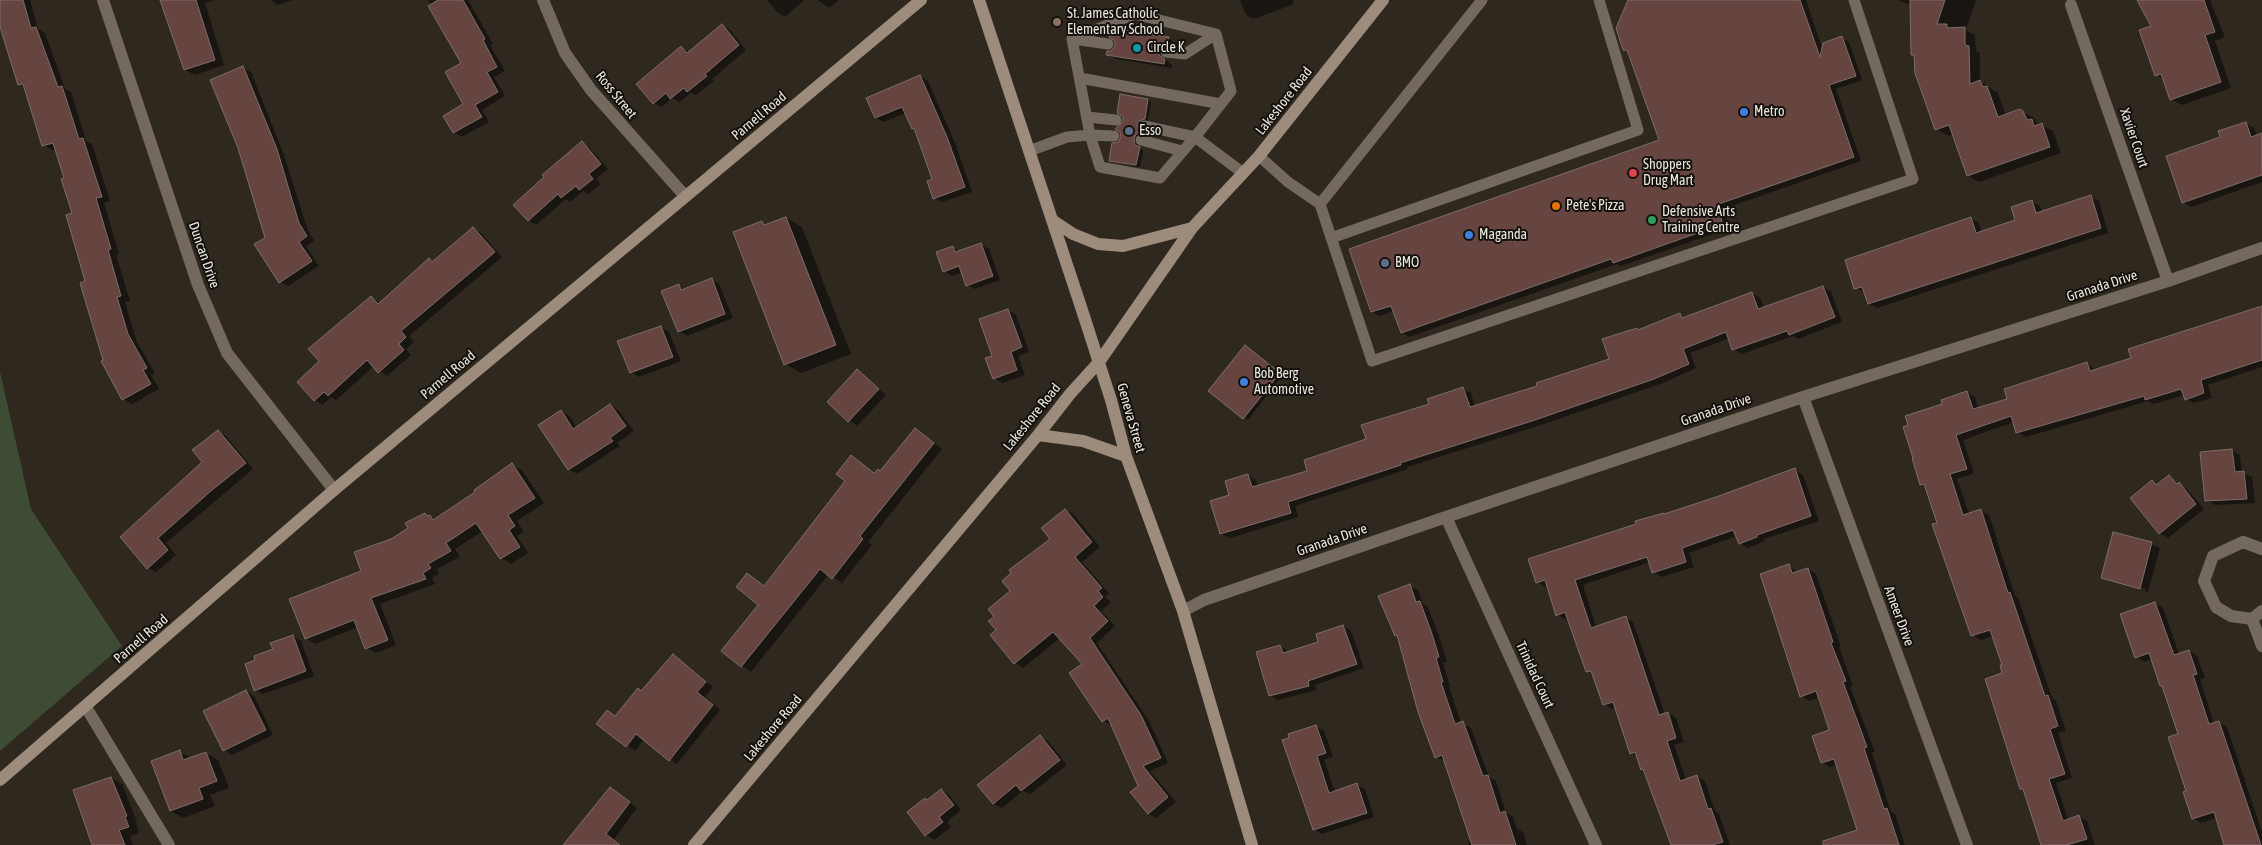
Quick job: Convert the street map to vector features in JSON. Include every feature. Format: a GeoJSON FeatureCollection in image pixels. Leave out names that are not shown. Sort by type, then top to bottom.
{"type":"FeatureCollection","features":[{"type":"Feature","properties":{"kind":"main road","name":"Parnell Road"},"geometry":{"type":"LineString","coordinates":[[0,780],[334,490],[921,0]]}},
{"type":"Feature","properties":{"kind":"main road","name":"Geneva Street"},"geometry":{"type":"LineString","coordinates":[[979,0],[1098,362],[1126,456],[1183,611],[1252,845]]}},
{"type":"Feature","properties":{"kind":"main road","name":"Lakeshore Road"},"geometry":{"type":"LineString","coordinates":[[694,845],[1098,362],[1192,228],[1259,156],[1383,0]]}},
{"type":"Feature","properties":{"kind":"main road"},"geometry":{"type":"LineString","coordinates":[[1052,220],[1073,234],[1098,244],[1124,246],[1192,228]]}},
{"type":"Feature","properties":{"kind":"main road"},"geometry":{"type":"LineString","coordinates":[[1038,434],[1083,441],[1126,456]]}},
{"type":"Feature","properties":{"kind":"street","name":"Duncan Drive"},"geometry":{"type":"LineString","coordinates":[[103,0],[198,285],[227,353],[334,490]]}},
{"type":"Feature","properties":{"kind":"street","name":"Ross Street"},"geometry":{"type":"LineString","coordinates":[[543,0],[565,53],[591,90],[685,196]]}},
{"type":"Feature","properties":{"kind":"street","name":"Xavier Court"},"geometry":{"type":"LineString","coordinates":[[2071,5],[2168,281]]}},
{"type":"Feature","properties":{"kind":"street","name":"Granada Drive"},"geometry":{"type":"LineString","coordinates":[[1183,611],[1204,600],[1802,397],[2168,281],[2262,248]]}},
{"type":"Feature","properties":{"kind":"street","name":"Ameer Drive"},"geometry":{"type":"LineString","coordinates":[[1802,397],[1967,845]]}},
{"type":"Feature","properties":{"kind":"street","name":"Trinidad Court"},"geometry":{"type":"LineString","coordinates":[[1446,517],[1596,845]]}},
{"type":"Feature","properties":{"kind":"street"},"geometry":{"type":"LineString","coordinates":[[2262,549],[2243,542],[2214,556],[2204,581],[2216,607],[2231,616],[2257,615],[2262,646]]}},
{"type":"Feature","properties":{"kind":"street"},"geometry":{"type":"LineString","coordinates":[[86,707],[169,845]]}},
{"type":"Feature","properties":{"kind":"lane"},"geometry":{"type":"LineString","coordinates":[[1320,204],[1482,0]]}},
{"type":"Feature","properties":{"kind":"lane"},"geometry":{"type":"LineString","coordinates":[[1331,238],[1638,130],[1599,0]]}},
{"type":"Feature","properties":{"kind":"lane"},"geometry":{"type":"LineString","coordinates":[[1259,156],[1288,182],[1320,204],[1372,361],[1913,178],[1854,0]]}},
{"type":"Feature","properties":{"kind":"lane"},"geometry":{"type":"LineString","coordinates":[[1072,39],[1135,14],[1216,34]]}},
{"type":"Feature","properties":{"kind":"lane"},"geometry":{"type":"LineString","coordinates":[[1166,52],[1185,54],[1216,34]]}},
{"type":"Feature","properties":{"kind":"lane"},"geometry":{"type":"LineString","coordinates":[[1072,39],[1090,134],[1100,167],[1160,178],[1231,91],[1216,34]]}},
{"type":"Feature","properties":{"kind":"lane"},"geometry":{"type":"LineString","coordinates":[[1072,39],[1108,44]]}},
{"type":"Feature","properties":{"kind":"lane"},"geometry":{"type":"LineString","coordinates":[[1080,78],[1220,104]]}},
{"type":"Feature","properties":{"kind":"lane"},"geometry":{"type":"LineString","coordinates":[[1087,117],[1116,120]]}},
{"type":"Feature","properties":{"kind":"lane"},"geometry":{"type":"LineString","coordinates":[[1144,126],[1194,136],[1243,173]]}},
{"type":"Feature","properties":{"kind":"lane"},"geometry":{"type":"LineString","coordinates":[[1029,150],[1067,137],[1090,134],[1114,136]]}},
{"type":"Feature","properties":{"kind":"lane"},"geometry":{"type":"LineString","coordinates":[[1141,140],[1182,151]]}},
{"type":"Feature","properties":{"kind":"green space"},"geometry":{"type":"Polygon","coordinates":[[[0,372],[31,509],[122,646],[0,751],[0,372]]]}},
{"type":"Feature","properties":{"kind":"building"},"geometry":{"type":"Polygon","coordinates":[[[0,0],[23,0],[31,28],[36,27],[58,87],[62,86],[79,139],[83,138],[102,197],[96,198],[111,249],[108,250],[121,296],[117,297],[128,334],[147,368],[143,370],[151,384],[122,400],[101,361],[103,360],[80,283],[85,281],[66,215],[72,213],[61,179],[64,178],[53,143],[42,146],[23,84],[18,85],[0,27],[0,0]]]}},
{"type":"Feature","properties":{"kind":"building"},"geometry":{"type":"Polygon","coordinates":[[[160,0],[196,0],[215,60],[184,70],[160,0]]]}},
{"type":"Feature","properties":{"kind":"building"},"geometry":{"type":"Polygon","coordinates":[[[438,0],[463,0],[485,39],[483,40],[497,67],[487,72],[498,92],[475,105],[482,117],[453,133],[443,116],[463,104],[445,72],[461,63],[428,6],[438,0]]]}},
{"type":"Feature","properties":{"kind":"building"},"geometry":{"type":"Polygon","coordinates":[[[1628,0],[1800,0],[1820,57],[1823,43],[1842,36],[1856,76],[1829,85],[1854,157],[1716,205],[1723,224],[1613,263],[1611,259],[1401,333],[1391,306],[1371,312],[1349,249],[1659,140],[1627,50],[1623,50],[1616,28],[1628,0]]]}},
{"type":"Feature","properties":{"kind":"building"},"geometry":{"type":"Polygon","coordinates":[[[1910,0],[1945,0],[1937,24],[1947,24],[1947,28],[1965,27],[1965,45],[1969,46],[1970,84],[1980,80],[1983,87],[1987,86],[1998,117],[2020,109],[2027,120],[2032,119],[2034,126],[2042,123],[2050,147],[1967,176],[1949,125],[1935,130],[1915,73],[1914,55],[1911,55],[1910,0]]]}},
{"type":"Feature","properties":{"kind":"building"},"geometry":{"type":"Polygon","coordinates":[[[2137,0],[2204,0],[2215,32],[2205,35],[2221,82],[2170,100],[2161,74],[2155,76],[2139,30],[2151,26],[2137,0]]]}},
{"type":"Feature","properties":{"kind":"building"},"geometry":{"type":"Polygon","coordinates":[[[722,24],[739,45],[705,74],[707,76],[687,92],[684,88],[670,99],[666,93],[653,104],[636,84],[681,46],[687,53],[722,24]]]}},
{"type":"Feature","properties":{"kind":"building","name":"Circle K"},"geometry":{"type":"Polygon","coordinates":[[[1118,29],[1169,37],[1167,45],[1163,45],[1159,51],[1159,55],[1165,59],[1164,64],[1106,55],[1107,51],[1111,51],[1115,46],[1115,41],[1109,37],[1110,32],[1118,29]]]}},
{"type":"Feature","properties":{"kind":"building"},"geometry":{"type":"Polygon","coordinates":[[[243,66],[277,149],[299,223],[307,236],[299,242],[312,261],[279,283],[254,244],[265,238],[238,148],[210,80],[243,66]]]}},
{"type":"Feature","properties":{"kind":"building"},"geometry":{"type":"Polygon","coordinates":[[[920,75],[947,137],[965,187],[933,199],[927,181],[932,179],[914,128],[912,129],[902,107],[875,118],[866,98],[920,75]]]}},
{"type":"Feature","properties":{"kind":"building","name":"Esso"},"geometry":{"type":"Polygon","coordinates":[[[1120,94],[1148,99],[1145,119],[1139,121],[1137,125],[1141,133],[1136,134],[1134,139],[1135,145],[1140,147],[1136,165],[1109,161],[1112,143],[1118,142],[1121,137],[1120,132],[1115,129],[1123,121],[1123,117],[1117,113],[1120,94]]]}},
{"type":"Feature","properties":{"kind":"building"},"geometry":{"type":"Polygon","coordinates":[[[2246,122],[2251,137],[2262,133],[2262,175],[2182,203],[2166,156],[2220,137],[2218,131],[2246,122]]]}},
{"type":"Feature","properties":{"kind":"building"},"geometry":{"type":"Polygon","coordinates":[[[582,141],[601,164],[589,174],[593,179],[579,190],[576,186],[561,198],[558,194],[528,221],[513,205],[544,177],[542,175],[582,141]]]}},
{"type":"Feature","properties":{"kind":"building"},"geometry":{"type":"Polygon","coordinates":[[[2091,195],[2101,228],[1868,304],[1862,287],[1854,289],[1845,260],[1971,217],[1976,233],[2015,220],[2011,207],[2032,200],[2036,213],[2091,195]]]}},
{"type":"Feature","properties":{"kind":"building"},"geometry":{"type":"Polygon","coordinates":[[[786,217],[836,345],[784,365],[733,232],[762,221],[764,225],[786,217]]]}},
{"type":"Feature","properties":{"kind":"building"},"geometry":{"type":"Polygon","coordinates":[[[473,227],[495,252],[401,331],[406,337],[399,344],[404,350],[378,373],[367,360],[328,396],[324,392],[314,401],[297,382],[319,361],[308,349],[371,296],[378,304],[429,258],[432,262],[473,227]]]}},
{"type":"Feature","properties":{"kind":"building"},"geometry":{"type":"Polygon","coordinates":[[[981,243],[993,276],[966,286],[959,266],[943,272],[936,252],[953,246],[955,252],[981,243]]]}},
{"type":"Feature","properties":{"kind":"building"},"geometry":{"type":"Polygon","coordinates":[[[712,278],[725,314],[678,332],[661,291],[679,284],[681,290],[712,278]]]}},
{"type":"Feature","properties":{"kind":"building"},"geometry":{"type":"Polygon","coordinates":[[[1823,286],[1835,317],[1789,335],[1787,331],[1732,350],[1726,332],[1683,349],[1689,364],[1654,379],[1288,502],[1291,513],[1220,534],[1210,501],[1229,495],[1225,481],[1248,474],[1252,487],[1307,471],[1304,460],[1366,439],[1361,425],[1429,404],[1427,399],[1463,387],[1470,407],[1537,386],[1536,383],[1609,359],[1602,339],[1637,328],[1638,330],[1680,313],[1682,318],[1752,292],[1758,309],[1823,286]]]}},
{"type":"Feature","properties":{"kind":"building"},"geometry":{"type":"Polygon","coordinates":[[[2262,306],[2262,360],[2201,380],[2204,393],[2185,400],[2181,389],[2145,400],[2144,396],[2016,433],[2011,416],[1956,435],[1967,469],[1950,474],[1963,515],[1981,509],[2008,593],[2010,592],[2045,696],[2048,695],[2058,726],[2050,729],[2065,774],[2049,779],[2063,821],[2079,815],[2087,839],[2067,845],[2041,845],[2023,789],[2020,789],[1985,679],[2002,673],[2000,665],[2002,665],[1990,630],[1971,636],[1932,524],[1937,523],[1924,484],[1920,485],[1903,427],[1908,425],[1905,416],[1942,404],[1941,400],[1967,391],[1973,409],[2007,399],[2004,389],[2087,362],[2090,371],[2131,358],[2128,349],[2262,306]]]}},
{"type":"Feature","properties":{"kind":"building"},"geometry":{"type":"Polygon","coordinates":[[[1008,309],[1022,347],[1011,352],[1017,370],[993,379],[985,358],[992,356],[979,319],[1008,309]]]}},
{"type":"Feature","properties":{"kind":"building"},"geometry":{"type":"Polygon","coordinates":[[[661,326],[673,357],[630,373],[617,341],[661,326]]]}},
{"type":"Feature","properties":{"kind":"building","name":"Bob Berg Automotive"},"geometry":{"type":"Polygon","coordinates":[[[1245,345],[1280,373],[1243,419],[1208,391],[1245,345]]]}},
{"type":"Feature","properties":{"kind":"building"},"geometry":{"type":"Polygon","coordinates":[[[857,369],[879,389],[848,422],[827,402],[857,369]]]}},
{"type":"Feature","properties":{"kind":"building"},"geometry":{"type":"Polygon","coordinates":[[[610,404],[626,426],[610,438],[613,441],[568,470],[538,425],[561,410],[573,429],[610,404]]]}},
{"type":"Feature","properties":{"kind":"building"},"geometry":{"type":"Polygon","coordinates":[[[915,428],[934,443],[860,536],[863,539],[832,579],[820,569],[741,667],[721,651],[758,605],[736,587],[747,573],[764,586],[845,481],[836,474],[851,455],[874,473],[878,469],[880,471],[915,428]]]}},
{"type":"Feature","properties":{"kind":"building"},"geometry":{"type":"Polygon","coordinates":[[[218,430],[246,463],[212,490],[158,538],[168,550],[147,569],[120,537],[202,462],[192,450],[218,430]]]}},
{"type":"Feature","properties":{"kind":"building"},"geometry":{"type":"Polygon","coordinates":[[[2232,449],[2235,472],[2244,471],[2247,499],[2205,501],[2200,452],[2232,449]]]}},
{"type":"Feature","properties":{"kind":"building"},"geometry":{"type":"Polygon","coordinates":[[[512,463],[535,498],[508,515],[515,526],[509,530],[520,547],[500,559],[476,523],[446,543],[451,551],[428,564],[431,568],[423,573],[426,579],[371,598],[388,640],[365,649],[354,620],[305,639],[289,599],[361,571],[354,552],[391,539],[408,528],[405,523],[425,513],[427,516],[430,515],[433,520],[475,492],[474,490],[512,463]]]}},
{"type":"Feature","properties":{"kind":"building"},"geometry":{"type":"Polygon","coordinates":[[[1795,468],[1811,516],[1757,535],[1757,537],[1739,544],[1733,530],[1682,548],[1686,562],[1652,573],[1647,557],[1575,580],[1591,628],[1626,616],[1659,715],[1668,712],[1676,738],[1667,741],[1680,781],[1697,775],[1708,809],[1711,808],[1723,842],[1712,845],[1671,845],[1643,769],[1641,770],[1635,752],[1630,754],[1613,702],[1603,705],[1591,671],[1586,672],[1565,612],[1556,616],[1545,580],[1536,583],[1528,559],[1636,524],[1635,521],[1664,514],[1716,497],[1795,468]]]}},
{"type":"Feature","properties":{"kind":"building"},"geometry":{"type":"Polygon","coordinates":[[[2169,475],[2177,484],[2179,482],[2196,504],[2159,534],[2130,498],[2152,480],[2156,485],[2169,475]]]}},
{"type":"Feature","properties":{"kind":"building"},"geometry":{"type":"Polygon","coordinates":[[[1065,509],[1092,542],[1075,557],[1102,588],[1098,591],[1103,597],[1094,606],[1108,621],[1090,638],[1141,715],[1161,758],[1143,766],[1168,797],[1148,814],[1130,792],[1138,786],[1108,718],[1102,722],[1069,673],[1082,664],[1053,632],[1014,664],[990,635],[996,630],[988,621],[994,617],[988,609],[1010,591],[1002,581],[1011,573],[1009,570],[1050,539],[1041,528],[1065,509]]]}},
{"type":"Feature","properties":{"kind":"building"},"geometry":{"type":"Polygon","coordinates":[[[2113,532],[2152,542],[2140,589],[2101,578],[2113,532]]]}},
{"type":"Feature","properties":{"kind":"building"},"geometry":{"type":"Polygon","coordinates":[[[1789,564],[1792,573],[1808,568],[1833,642],[1831,643],[1846,681],[1843,682],[1867,747],[1864,748],[1884,809],[1887,808],[1899,845],[1823,845],[1823,841],[1857,830],[1834,759],[1821,763],[1812,736],[1829,730],[1816,691],[1800,697],[1760,574],[1789,564]]]}},
{"type":"Feature","properties":{"kind":"building"},"geometry":{"type":"Polygon","coordinates":[[[1410,584],[1416,602],[1420,601],[1432,634],[1439,657],[1436,658],[1443,682],[1441,682],[1455,724],[1463,721],[1483,776],[1488,775],[1500,813],[1505,811],[1516,845],[1472,845],[1442,755],[1435,758],[1418,712],[1397,635],[1395,636],[1378,596],[1410,584]]]}},
{"type":"Feature","properties":{"kind":"building"},"geometry":{"type":"Polygon","coordinates":[[[2155,602],[2174,655],[2189,650],[2197,674],[2193,675],[2209,724],[2219,721],[2261,845],[2224,845],[2214,812],[2192,819],[2183,792],[2186,791],[2168,737],[2178,734],[2162,686],[2160,686],[2149,653],[2135,658],[2120,614],[2155,602]]]}},
{"type":"Feature","properties":{"kind":"building"},"geometry":{"type":"Polygon","coordinates":[[[1343,625],[1357,664],[1308,681],[1309,686],[1269,696],[1256,652],[1280,645],[1283,653],[1318,642],[1316,634],[1343,625]]]}},
{"type":"Feature","properties":{"kind":"building"},"geometry":{"type":"Polygon","coordinates":[[[293,635],[306,671],[254,691],[245,664],[255,660],[254,656],[273,649],[270,643],[293,635]]]}},
{"type":"Feature","properties":{"kind":"building"},"geometry":{"type":"Polygon","coordinates":[[[673,654],[706,682],[697,692],[713,705],[669,761],[636,734],[626,747],[596,724],[607,710],[615,716],[638,688],[641,691],[673,654]]]}},
{"type":"Feature","properties":{"kind":"building"},"geometry":{"type":"Polygon","coordinates":[[[246,690],[266,730],[223,751],[203,711],[246,690]]]}},
{"type":"Feature","properties":{"kind":"building"},"geometry":{"type":"Polygon","coordinates":[[[1316,725],[1326,753],[1317,756],[1329,793],[1357,783],[1367,813],[1313,830],[1282,740],[1289,738],[1288,734],[1316,725]]]}},
{"type":"Feature","properties":{"kind":"building"},"geometry":{"type":"Polygon","coordinates":[[[1040,735],[1060,760],[1021,791],[1016,785],[993,804],[977,785],[1040,735]]]}},
{"type":"Feature","properties":{"kind":"building"},"geometry":{"type":"Polygon","coordinates":[[[180,750],[183,760],[206,752],[217,781],[199,788],[203,799],[170,811],[151,761],[180,750]]]}},
{"type":"Feature","properties":{"kind":"building"},"geometry":{"type":"Polygon","coordinates":[[[111,777],[127,816],[125,817],[129,827],[119,830],[125,845],[92,845],[73,790],[111,777]]]}},
{"type":"Feature","properties":{"kind":"building"},"geometry":{"type":"Polygon","coordinates":[[[610,787],[630,802],[606,834],[620,845],[563,845],[610,787]]]}},
{"type":"Feature","properties":{"kind":"building"},"geometry":{"type":"Polygon","coordinates":[[[941,789],[954,805],[939,817],[943,822],[925,836],[907,812],[925,798],[927,800],[941,789]]]}},
{"type":"Feature","properties":{"kind":"place","name":"St. James Catholic Elementary School"},"geometry":{"type":"Point","coordinates":[1057,22]}},
{"type":"Feature","properties":{"kind":"place","name":"Circle K"},"geometry":{"type":"Point","coordinates":[1137,48]}},
{"type":"Feature","properties":{"kind":"place","name":"Metro"},"geometry":{"type":"Point","coordinates":[1744,112]}},
{"type":"Feature","properties":{"kind":"place","name":"Esso"},"geometry":{"type":"Point","coordinates":[1129,131]}},
{"type":"Feature","properties":{"kind":"place","name":"Shoppers Drug Mart"},"geometry":{"type":"Point","coordinates":[1633,173]}},
{"type":"Feature","properties":{"kind":"place","name":"Pete's Pizza"},"geometry":{"type":"Point","coordinates":[1556,206]}},
{"type":"Feature","properties":{"kind":"place","name":"Defensive Arts Training Centre"},"geometry":{"type":"Point","coordinates":[1652,220]}},
{"type":"Feature","properties":{"kind":"place","name":"Maganda"},"geometry":{"type":"Point","coordinates":[1469,235]}},
{"type":"Feature","properties":{"kind":"place","name":"BMO"},"geometry":{"type":"Point","coordinates":[1385,263]}},
{"type":"Feature","properties":{"kind":"place","name":"Bob Berg Automotive"},"geometry":{"type":"Point","coordinates":[1244,382]}}]}
